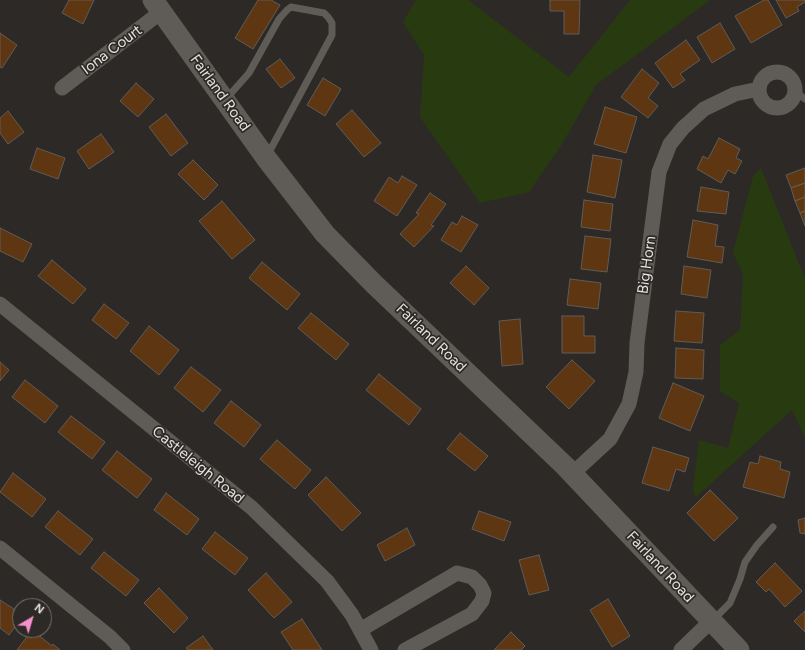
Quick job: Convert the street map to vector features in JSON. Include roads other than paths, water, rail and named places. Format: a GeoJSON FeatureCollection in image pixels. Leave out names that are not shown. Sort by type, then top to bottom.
{"type":"FeatureCollection","features":[{"type":"Feature","properties":{"kind":"main road","name":"Fairland Road"},"geometry":{"type":"LineString","coordinates":[[157,6],[266,158],[325,234],[374,284],[572,474],[739,650]]}},
{"type":"Feature","properties":{"kind":"street","name":"Iona Court"},"geometry":{"type":"LineString","coordinates":[[62,88],[157,6]]}},
{"type":"Feature","properties":{"kind":"street"},"geometry":{"type":"LineString","coordinates":[[780,72],[792,78],[800,95],[790,104],[782,108],[774,108],[769,106],[761,99],[759,89],[762,80],[766,75],[780,72]]}},
{"type":"Feature","properties":{"kind":"street","name":"Big Horn"},"geometry":{"type":"LineString","coordinates":[[572,474],[610,439],[629,404],[636,372],[636,343],[659,172],[670,144],[683,128],[704,109],[735,94],[759,89]]}},
{"type":"Feature","properties":{"kind":"street","name":"Castleleigh Road"},"geometry":{"type":"LineString","coordinates":[[0,304],[252,508],[327,581],[352,615],[370,650]]}},
{"type":"Feature","properties":{"kind":"street"},"geometry":{"type":"LineString","coordinates":[[0,548],[110,637],[123,650]]}},
{"type":"Feature","properties":{"kind":"street"},"geometry":{"type":"LineString","coordinates":[[360,630],[457,573],[472,577],[480,585],[484,592],[482,602],[472,614],[405,650]]}},
{"type":"Feature","properties":{"kind":"street"},"geometry":{"type":"LineString","coordinates":[[681,650],[711,621]]}},
{"type":"Feature","properties":{"kind":"lane"},"geometry":{"type":"LineString","coordinates":[[225,100],[249,73],[279,19],[291,7],[324,14],[332,22],[332,35],[266,158]]}},
{"type":"Feature","properties":{"kind":"lane"},"geometry":{"type":"LineString","coordinates":[[711,621],[730,603],[745,562],[757,545],[773,527]]}}]}
